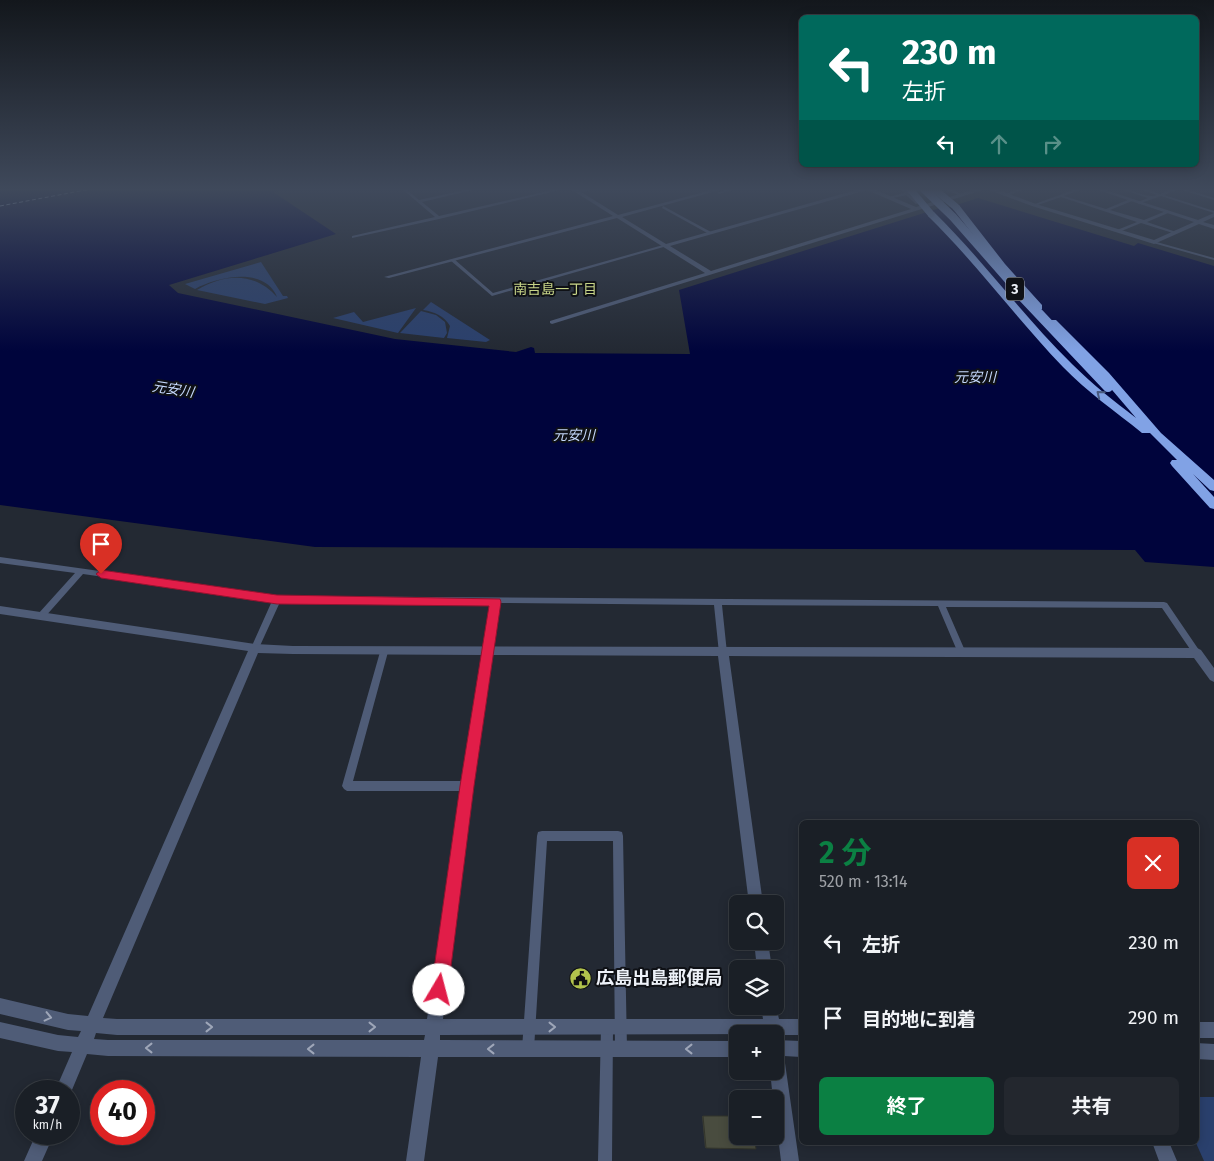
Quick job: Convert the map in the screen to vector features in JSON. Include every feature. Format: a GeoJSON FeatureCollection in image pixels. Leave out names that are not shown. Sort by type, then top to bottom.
{"type":"FeatureCollection","features":[{"type":"Feature","properties":{"kind":"highway"},"geometry":{"type":"LineString","coordinates":[[960,242],[1009,300],[1089,385],[1155,436],[1214,487]]}},
{"type":"Feature","properties":{"kind":"highway","name":"3"},"geometry":{"type":"LineString","coordinates":[[975,242],[1016,290],[1214,497]]}},
{"type":"Feature","properties":{"kind":"highway"},"geometry":{"type":"LineString","coordinates":[[983,242],[1002,266],[1046,314],[1105,374],[1155,436]]}},
{"type":"Feature","properties":{"kind":"highway","name":"3"},"geometry":{"type":"LineString","coordinates":[[1155,436],[1214,506]]}},
{"type":"Feature","properties":{"kind":"street"},"geometry":{"type":"LineString","coordinates":[[387,277],[521,242]]}},
{"type":"Feature","properties":{"kind":"street"},"geometry":{"type":"LineString","coordinates":[[659,242],[710,273]]}},
{"type":"Feature","properties":{"kind":"street"},"geometry":{"type":"LineString","coordinates":[[452,260],[492,295],[678,242]]}},
{"type":"Feature","properties":{"kind":"street"},"geometry":{"type":"LineString","coordinates":[[552,322],[805,242]]}},
{"type":"Feature","properties":{"kind":"street"},"geometry":{"type":"LineString","coordinates":[[1155,242],[1214,259]]}},
{"type":"Feature","properties":{"kind":"street"},"geometry":{"type":"LineString","coordinates":[[0,560],[277,599],[496,602],[1164,605],[1214,677]]}},
{"type":"Feature","properties":{"kind":"street"},"geometry":{"type":"LineString","coordinates":[[41,616],[82,571]]}},
{"type":"Feature","properties":{"kind":"street"},"geometry":{"type":"LineString","coordinates":[[68,1080],[277,599]]}},
{"type":"Feature","properties":{"kind":"street"},"geometry":{"type":"LineString","coordinates":[[415,1161],[467,786],[496,602]]}},
{"type":"Feature","properties":{"kind":"street"},"geometry":{"type":"LineString","coordinates":[[718,602],[755,895]]}},
{"type":"Feature","properties":{"kind":"street"},"geometry":{"type":"LineString","coordinates":[[941,604],[962,653]]}},
{"type":"Feature","properties":{"kind":"street"},"geometry":{"type":"LineString","coordinates":[[1,612],[41,616],[255,648],[384,652],[1197,653]]}},
{"type":"Feature","properties":{"kind":"street"},"geometry":{"type":"LineString","coordinates":[[384,652],[347,786],[467,786]]}},
{"type":"Feature","properties":{"kind":"street"},"geometry":{"type":"LineString","coordinates":[[528,1049],[542,836],[618,836],[614,1049],[605,1161]]}},
{"type":"Feature","properties":{"kind":"street"},"geometry":{"type":"LineString","coordinates":[[0,1006],[91,1025],[729,1029]]}},
{"type":"Feature","properties":{"kind":"street"},"geometry":{"type":"LineString","coordinates":[[784,1029],[799,1027]]}},
{"type":"Feature","properties":{"kind":"street"},"geometry":{"type":"LineString","coordinates":[[0,1030],[58,1043],[108,1048],[729,1048]]}},
{"type":"Feature","properties":{"kind":"street"},"geometry":{"type":"LineString","coordinates":[[1199,1030],[1214,1030]]}},
{"type":"Feature","properties":{"kind":"street"},"geometry":{"type":"LineString","coordinates":[[784,1048],[799,1049]]}},
{"type":"Feature","properties":{"kind":"street"},"geometry":{"type":"LineString","coordinates":[[1199,1051],[1214,1052]]}},
{"type":"Feature","properties":{"kind":"street"},"geometry":{"type":"LineString","coordinates":[[779,1080],[790,1161]]}},
{"type":"Feature","properties":{"kind":"street"},"geometry":{"type":"LineString","coordinates":[[33,1161],[40,1145]]}},
{"type":"Feature","properties":{"kind":"street"},"geometry":{"type":"LineString","coordinates":[[1161,1145],[1168,1161]]}},
{"type":"Feature","properties":{"kind":"shaded area"},"geometry":{"type":"Polygon","coordinates":[[[261,262],[283,296],[288,298],[265,304],[197,290],[216,281],[195,289],[185,284],[261,262]],[[240,277],[222,279],[249,279],[259,283],[277,297],[271,287],[262,281],[252,278],[240,277]]]}},
{"type":"Feature","properties":{"kind":"shaded area"},"geometry":{"type":"Polygon","coordinates":[[[431,302],[490,340],[486,342],[447,338],[450,326],[448,323],[439,315],[423,310],[431,302]]]}},
{"type":"Feature","properties":{"kind":"shaded area"},"geometry":{"type":"Polygon","coordinates":[[[416,308],[398,333],[333,318],[354,312],[363,322],[416,308]]]}},
{"type":"Feature","properties":{"kind":"shaded area"},"geometry":{"type":"Polygon","coordinates":[[[421,311],[436,315],[445,322],[447,333],[444,338],[400,333],[421,311]]]}},
{"type":"Feature","properties":{"kind":"shaded area"},"geometry":{"type":"Polygon","coordinates":[[[1199,1097],[1214,1097],[1214,1161],[1204,1161],[1197,1145],[1199,1145],[1199,1097]]]}},
{"type":"Feature","properties":{"kind":"water","name":"元安川"},"geometry":{"type":"Polygon","coordinates":[[[0,242],[309,242],[169,285],[178,293],[395,339],[516,352],[531,347],[534,348],[535,353],[690,354],[679,290],[831,242],[1122,242],[1134,246],[1138,243],[1214,266],[1214,567],[1145,562],[1135,550],[315,547],[0,505],[0,242]]]}},
{"type":"Feature","properties":{"kind":"building"},"geometry":{"type":"Polygon","coordinates":[[[703,1116],[729,1116],[729,1145],[755,1145],[756,1149],[706,1148],[703,1116]]]}},
{"type":"Feature","properties":{"kind":"place","name":"広島出島郵便局"},"geometry":{"type":"Point","coordinates":[580,978]}},
{"type":"Feature","properties":{"kind":"district","name":"南吉島一丁目"},"geometry":{"type":"Point","coordinates":[555,289]}},
{"type":"Feature","properties":{"kind":"route"},"geometry":{"type":"LineString","coordinates":[[101,574],[277,599],[496,602],[467,786],[439,990]]}}]}
